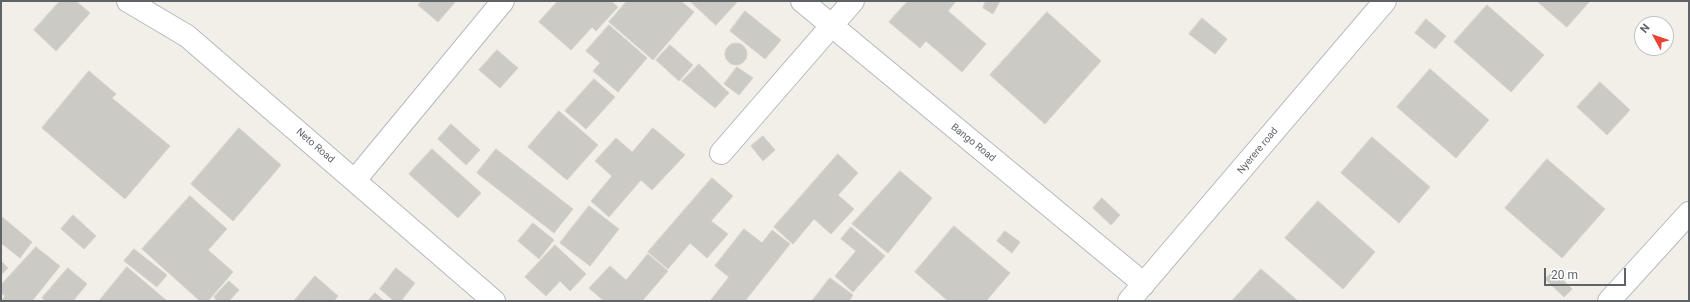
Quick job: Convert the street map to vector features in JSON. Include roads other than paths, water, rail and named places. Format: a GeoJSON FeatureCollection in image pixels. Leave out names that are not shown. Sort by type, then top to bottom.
{"type":"FeatureCollection","features":[{"type":"Feature","properties":{"kind":"street","name":"Neto Road"},"geometry":{"type":"LineString","coordinates":[[128,1],[187,36],[494,301]]}},
{"type":"Feature","properties":{"kind":"street"},"geometry":{"type":"LineString","coordinates":[[355,180],[504,1]]}},
{"type":"Feature","properties":{"kind":"street","name":"Bango Road"},"geometry":{"type":"LineString","coordinates":[[802,1],[1144,284]]}},
{"type":"Feature","properties":{"kind":"street"},"geometry":{"type":"LineString","coordinates":[[721,153],[853,1]]}},
{"type":"Feature","properties":{"kind":"street","name":"Nyerere road"},"geometry":{"type":"LineString","coordinates":[[1130,301],[1386,1]]}},
{"type":"Feature","properties":{"kind":"street"},"geometry":{"type":"LineString","coordinates":[[1609,301],[1689,213]]}}]}
